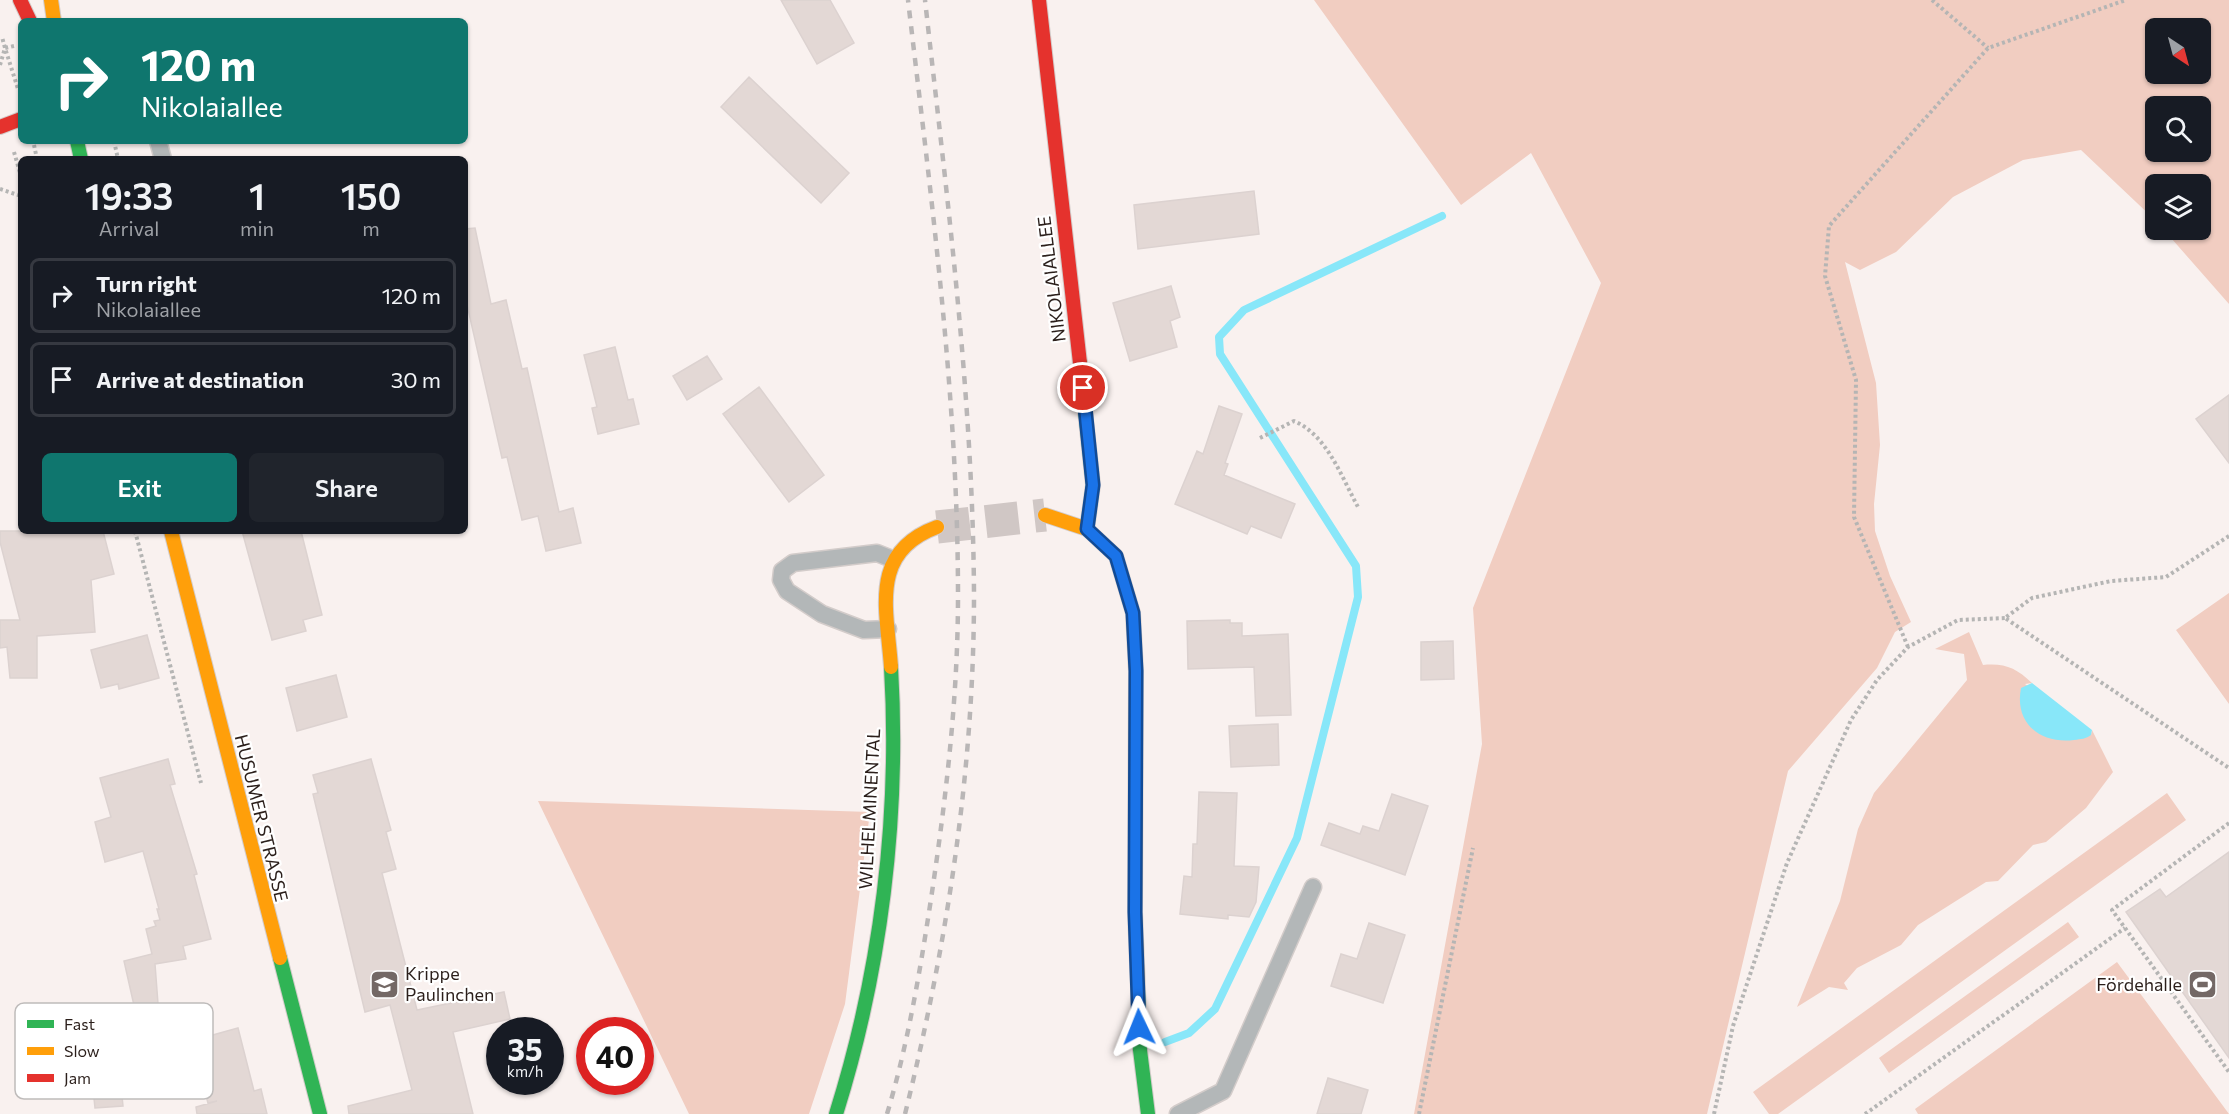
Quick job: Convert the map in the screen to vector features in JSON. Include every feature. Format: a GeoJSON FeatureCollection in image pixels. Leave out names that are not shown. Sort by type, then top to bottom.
{"type":"FeatureCollection","features":[{"type":"Feature","properties":{"kind":"street"},"geometry":{"type":"LineString","coordinates":[[20,0],[29,18]]}},
{"type":"Feature","properties":{"kind":"street"},"geometry":{"type":"LineString","coordinates":[[51,0],[54,18]]}},
{"type":"Feature","properties":{"kind":"street","name":"NIKOLAIALLEE"},"geometry":{"type":"LineString","coordinates":[[1039,0],[1093,485],[1087,529]]}},
{"type":"Feature","properties":{"kind":"street"},"geometry":{"type":"LineString","coordinates":[[0,127],[18,120]]}},
{"type":"Feature","properties":{"kind":"street"},"geometry":{"type":"LineString","coordinates":[[1045,515],[1087,529],[1116,556],[1133,613],[1136,671],[1135,912],[1140,1050],[1148,1114]]}},
{"type":"Feature","properties":{"kind":"street"},"geometry":{"type":"LineString","coordinates":[[892,559],[902,545],[916,534],[937,527]]}},
{"type":"Feature","properties":{"kind":"street","name":"HUSUMER STRASSE"},"geometry":{"type":"LineString","coordinates":[[172,534],[320,1114]]}},
{"type":"Feature","properties":{"kind":"street","name":"WILHELMINENTAL"},"geometry":{"type":"LineString","coordinates":[[836,1114],[863,1014],[882,916],[891,802],[893,700],[887,580],[892,559]]}},
{"type":"Feature","properties":{"kind":"lane"},"geometry":{"type":"LineString","coordinates":[[888,629],[864,630],[822,614],[787,591],[781,580],[782,571],[793,563],[877,554],[892,559]]}},
{"type":"Feature","properties":{"kind":"lane"},"geometry":{"type":"LineString","coordinates":[[1179,1114],[1223,1091],[1312,887]]}},
{"type":"Feature","properties":{"kind":"path"},"geometry":{"type":"LineString","coordinates":[[1932,0],[1988,48]]}},
{"type":"Feature","properties":{"kind":"path"},"geometry":{"type":"LineString","coordinates":[[1937,6],[1939,0]]}},
{"type":"Feature","properties":{"kind":"path"},"geometry":{"type":"LineString","coordinates":[[1908,647],[1854,517],[1856,380],[1825,276],[1829,226],[1988,48],[2126,0]]}},
{"type":"Feature","properties":{"kind":"path"},"geometry":{"type":"LineString","coordinates":[[0,29],[18,89]]}},
{"type":"Feature","properties":{"kind":"path"},"geometry":{"type":"LineString","coordinates":[[0,65],[5,48]]}},
{"type":"Feature","properties":{"kind":"path"},"geometry":{"type":"LineString","coordinates":[[0,189],[18,195]]}},
{"type":"Feature","properties":{"kind":"path"},"geometry":{"type":"LineString","coordinates":[[1260,438],[1293,421],[1309,428],[1324,446],[1358,507]]}},
{"type":"Feature","properties":{"kind":"path"},"geometry":{"type":"LineString","coordinates":[[1714,1114],[1733,1026],[1787,863],[1851,720],[1877,680],[1908,647],[1958,620],[2005,618],[2032,598],[2111,581],[2166,577],[2229,536]]}},
{"type":"Feature","properties":{"kind":"path"},"geometry":{"type":"LineString","coordinates":[[2005,618],[2229,768]]}},
{"type":"Feature","properties":{"kind":"path"},"geometry":{"type":"LineString","coordinates":[[2229,823],[2112,910],[2229,1072]]}},
{"type":"Feature","properties":{"kind":"path"},"geometry":{"type":"LineString","coordinates":[[1419,1114],[1473,848]]}},
{"type":"Feature","properties":{"kind":"path"},"geometry":{"type":"LineString","coordinates":[[1865,1114],[2125,928]]}},
{"type":"Feature","properties":{"kind":"shaded area"},"geometry":{"type":"Polygon","coordinates":[[[1314,0],[2229,0],[2229,304],[2173,240],[2211,240],[2211,174],[2145,174],[2145,211],[2081,150],[2023,160],[1953,197],[1896,252],[1860,270],[1845,262],[1876,383],[1880,445],[1874,504],[1875,531],[1890,576],[1911,622],[1895,632],[1877,668],[1788,771],[1707,1114],[1414,1114],[1482,744],[1473,608],[1601,283],[1531,153],[1461,205],[1314,0]]]}},
{"type":"Feature","properties":{"kind":"shaded area"},"geometry":{"type":"Polygon","coordinates":[[[2229,593],[2229,704],[2176,630],[2229,593]]]}},
{"type":"Feature","properties":{"kind":"shaded area"},"geometry":{"type":"Polygon","coordinates":[[[1969,632],[1983,665],[1998,665],[2015,670],[2032,683],[2025,684],[2091,735],[2092,730],[2113,772],[2086,808],[2046,842],[2033,845],[1998,881],[1986,882],[1918,925],[1901,945],[1857,968],[1844,983],[1848,990],[1829,987],[1797,1007],[1840,901],[1858,829],[1874,793],[1967,680],[1964,654],[1935,649],[1969,632]]]}},
{"type":"Feature","properties":{"kind":"shaded area"},"geometry":{"type":"Polygon","coordinates":[[[2167,793],[2186,820],[1778,1114],[1769,1114],[1753,1092],[2167,793]]]}},
{"type":"Feature","properties":{"kind":"shaded area"},"geometry":{"type":"Polygon","coordinates":[[[538,801],[870,812],[845,1004],[809,1114],[689,1114],[654,1041],[654,1017],[642,1017],[538,801]]]}},
{"type":"Feature","properties":{"kind":"shaded area"},"geometry":{"type":"Polygon","coordinates":[[[2068,922],[2079,937],[1889,1073],[1879,1058],[2068,922]]]}},
{"type":"Feature","properties":{"kind":"shaded area"},"geometry":{"type":"Polygon","coordinates":[[[2117,962],[2229,1114],[1918,1114],[1915,1109],[2117,962]]]}},
{"type":"Feature","properties":{"kind":"water"},"geometry":{"type":"Polygon","coordinates":[[[2032,683],[2092,730],[2091,735],[2074,740],[2051,739],[2033,729],[2026,721],[2020,701],[2021,688],[2032,683]]]}},
{"type":"Feature","properties":{"kind":"building"},"geometry":{"type":"Polygon","coordinates":[[[781,0],[830,0],[854,43],[817,64],[781,0]]]}},
{"type":"Feature","properties":{"kind":"building"},"geometry":{"type":"Polygon","coordinates":[[[749,77],[849,173],[821,203],[721,107],[749,77]]]}},
{"type":"Feature","properties":{"kind":"building"},"geometry":{"type":"Polygon","coordinates":[[[1254,191],[1259,234],[1138,249],[1134,205],[1254,191]]]}},
{"type":"Feature","properties":{"kind":"building"},"geometry":{"type":"Polygon","coordinates":[[[475,228],[491,304],[506,300],[522,369],[527,368],[559,512],[573,508],[581,543],[546,551],[538,516],[522,520],[507,457],[502,458],[468,309],[468,229],[475,228]]]}},
{"type":"Feature","properties":{"kind":"building"},"geometry":{"type":"Polygon","coordinates":[[[1171,286],[1180,317],[1170,321],[1177,347],[1130,361],[1113,303],[1171,286]]]}},
{"type":"Feature","properties":{"kind":"building"},"geometry":{"type":"Polygon","coordinates":[[[615,347],[628,400],[633,399],[639,424],[598,434],[592,408],[597,407],[584,355],[615,347]]]}},
{"type":"Feature","properties":{"kind":"building"},"geometry":{"type":"Polygon","coordinates":[[[707,356],[722,379],[687,400],[673,376],[707,356]]]}},
{"type":"Feature","properties":{"kind":"building"},"geometry":{"type":"Polygon","coordinates":[[[759,387],[824,475],[789,502],[723,414],[759,387]]]}},
{"type":"Feature","properties":{"kind":"building"},"geometry":{"type":"Polygon","coordinates":[[[2229,395],[2229,463],[2196,419],[2229,395]]]}},
{"type":"Feature","properties":{"kind":"building"},"geometry":{"type":"Polygon","coordinates":[[[1219,406],[1242,414],[1225,463],[1228,464],[1224,475],[1295,504],[1281,538],[1251,526],[1247,534],[1175,504],[1197,451],[1203,454],[1219,406]]]}},
{"type":"Feature","properties":{"kind":"building"},"geometry":{"type":"Polygon","coordinates":[[[0,531],[18,531],[18,534],[104,534],[114,574],[91,580],[95,632],[37,636],[37,678],[10,678],[7,647],[0,648],[0,620],[20,620],[0,542],[0,531]]]}},
{"type":"Feature","properties":{"kind":"building"},"geometry":{"type":"Polygon","coordinates":[[[243,534],[302,534],[322,615],[303,620],[306,631],[272,640],[243,534]]]}},
{"type":"Feature","properties":{"kind":"building"},"geometry":{"type":"Polygon","coordinates":[[[1230,620],[1230,623],[1242,623],[1242,636],[1288,634],[1291,715],[1256,716],[1254,667],[1188,669],[1187,621],[1230,620]]]}},
{"type":"Feature","properties":{"kind":"building"},"geometry":{"type":"Polygon","coordinates":[[[147,635],[159,678],[119,689],[118,684],[101,688],[91,650],[147,635]]]}},
{"type":"Feature","properties":{"kind":"building"},"geometry":{"type":"Polygon","coordinates":[[[1453,641],[1454,679],[1421,680],[1421,642],[1453,641]]]}},
{"type":"Feature","properties":{"kind":"building"},"geometry":{"type":"Polygon","coordinates":[[[336,675],[347,717],[297,731],[286,688],[336,675]]]}},
{"type":"Feature","properties":{"kind":"building"},"geometry":{"type":"Polygon","coordinates":[[[1278,724],[1279,765],[1231,767],[1229,726],[1278,724]]]}},
{"type":"Feature","properties":{"kind":"building"},"geometry":{"type":"Polygon","coordinates":[[[168,759],[175,784],[170,785],[197,874],[194,875],[211,939],[183,946],[186,959],[155,964],[158,1003],[133,1003],[124,961],[152,954],[146,929],[156,926],[154,921],[160,920],[157,909],[159,909],[143,851],[105,862],[95,822],[111,817],[100,778],[168,759]]]}},
{"type":"Feature","properties":{"kind":"building"},"geometry":{"type":"Polygon","coordinates":[[[371,759],[391,830],[386,832],[396,869],[382,873],[417,1010],[504,992],[510,1017],[486,1017],[486,1024],[453,1032],[473,1114],[349,1114],[348,1106],[412,1090],[390,1005],[365,1012],[313,794],[318,793],[313,775],[371,759]]]}},
{"type":"Feature","properties":{"kind":"building"},"geometry":{"type":"Polygon","coordinates":[[[1199,792],[1237,793],[1234,866],[1259,867],[1256,902],[1249,917],[1228,915],[1228,919],[1180,914],[1184,876],[1192,877],[1193,844],[1197,844],[1199,792]]]}},
{"type":"Feature","properties":{"kind":"building"},"geometry":{"type":"Polygon","coordinates":[[[1392,794],[1428,806],[1405,875],[1321,845],[1329,823],[1360,834],[1363,826],[1379,831],[1392,794]]]}},
{"type":"Feature","properties":{"kind":"building","name":"Fördehalle"},"geometry":{"type":"Polygon","coordinates":[[[2229,852],[2229,1058],[2126,912],[2160,889],[2166,897],[2229,852]]]}},
{"type":"Feature","properties":{"kind":"building"},"geometry":{"type":"Polygon","coordinates":[[[1369,923],[1405,935],[1383,1003],[1331,986],[1341,954],[1357,959],[1369,923]]]}},
{"type":"Feature","properties":{"kind":"building"},"geometry":{"type":"Polygon","coordinates":[[[238,1028],[254,1091],[261,1089],[267,1114],[197,1114],[196,1107],[217,1101],[208,1103],[207,1099],[213,1099],[213,1035],[238,1028]]]}},
{"type":"Feature","properties":{"kind":"building"},"geometry":{"type":"Polygon","coordinates":[[[1328,1078],[1368,1090],[1361,1114],[1317,1114],[1328,1078]]]}},
{"type":"Feature","properties":{"kind":"building"},"geometry":{"type":"Polygon","coordinates":[[[94,1099],[122,1099],[123,1106],[95,1108],[94,1099]]]}},
{"type":"Feature","properties":{"kind":"waterway"},"geometry":{"type":"LineString","coordinates":[[1165,1042],[1189,1033],[1215,1009],[1297,838],[1358,597],[1356,566],[1220,354],[1219,337],[1244,310],[1442,216]]}},
{"type":"Feature","properties":{"kind":"tunnel"},"geometry":{"type":"LineString","coordinates":[[937,527],[1045,515]]}},
{"type":"Feature","properties":{"kind":"railway"},"geometry":{"type":"LineString","coordinates":[[887,1114],[918,980],[942,823],[956,672],[958,596],[957,521],[942,297],[908,0]]}},
{"type":"Feature","properties":{"kind":"railway"},"geometry":{"type":"LineString","coordinates":[[905,1114],[934,986],[955,856],[963,791],[973,661],[973,520],[964,371],[925,0]]}},
{"type":"Feature","properties":{"kind":"traffic: fast"},"geometry":{"type":"LineString","coordinates":[[78,144],[80,156]]}},
{"type":"Feature","properties":{"kind":"traffic: fast"},"geometry":{"type":"LineString","coordinates":[[1080,363],[1093,485],[1087,529]]}},
{"type":"Feature","properties":{"kind":"traffic: fast"},"geometry":{"type":"LineString","coordinates":[[836,1114],[865,1005],[884,893],[893,780],[891,667]]}},
{"type":"Feature","properties":{"kind":"traffic: fast"},"geometry":{"type":"LineString","coordinates":[[280,958],[320,1114]]}},
{"type":"Feature","properties":{"kind":"traffic: fast"},"geometry":{"type":"LineString","coordinates":[[1138,989],[1140,1050],[1148,1114]]}},
{"type":"Feature","properties":{"kind":"traffic: slow"},"geometry":{"type":"LineString","coordinates":[[51,0],[54,18]]}},
{"type":"Feature","properties":{"kind":"traffic: slow"},"geometry":{"type":"LineString","coordinates":[[1045,515],[1087,529],[1116,556],[1133,613],[1136,671],[1135,912],[1138,989]]}},
{"type":"Feature","properties":{"kind":"traffic: slow"},"geometry":{"type":"LineString","coordinates":[[891,667],[886,604],[887,585],[892,567],[901,551],[915,538],[937,527]]}},
{"type":"Feature","properties":{"kind":"traffic: slow"},"geometry":{"type":"LineString","coordinates":[[172,534],[280,958]]}},
{"type":"Feature","properties":{"kind":"traffic: jam"},"geometry":{"type":"LineString","coordinates":[[20,0],[29,18]]}},
{"type":"Feature","properties":{"kind":"traffic: jam"},"geometry":{"type":"LineString","coordinates":[[1039,0],[1080,363]]}},
{"type":"Feature","properties":{"kind":"traffic: jam"},"geometry":{"type":"LineString","coordinates":[[0,127],[18,120]]}},
{"type":"Feature","properties":{"kind":"place","name":"Krippe Paulinchen"},"geometry":{"type":"Point","coordinates":[384,984]}},
{"type":"Feature","properties":{"kind":"place","name":"Fördehalle"},"geometry":{"type":"Point","coordinates":[2203,985]}},
{"type":"Feature","properties":{"kind":"route"},"geometry":{"type":"LineString","coordinates":[[1083,388],[1093,485],[1087,529],[1116,556],[1133,613],[1136,671],[1135,912],[1139,1027]]}}]}
